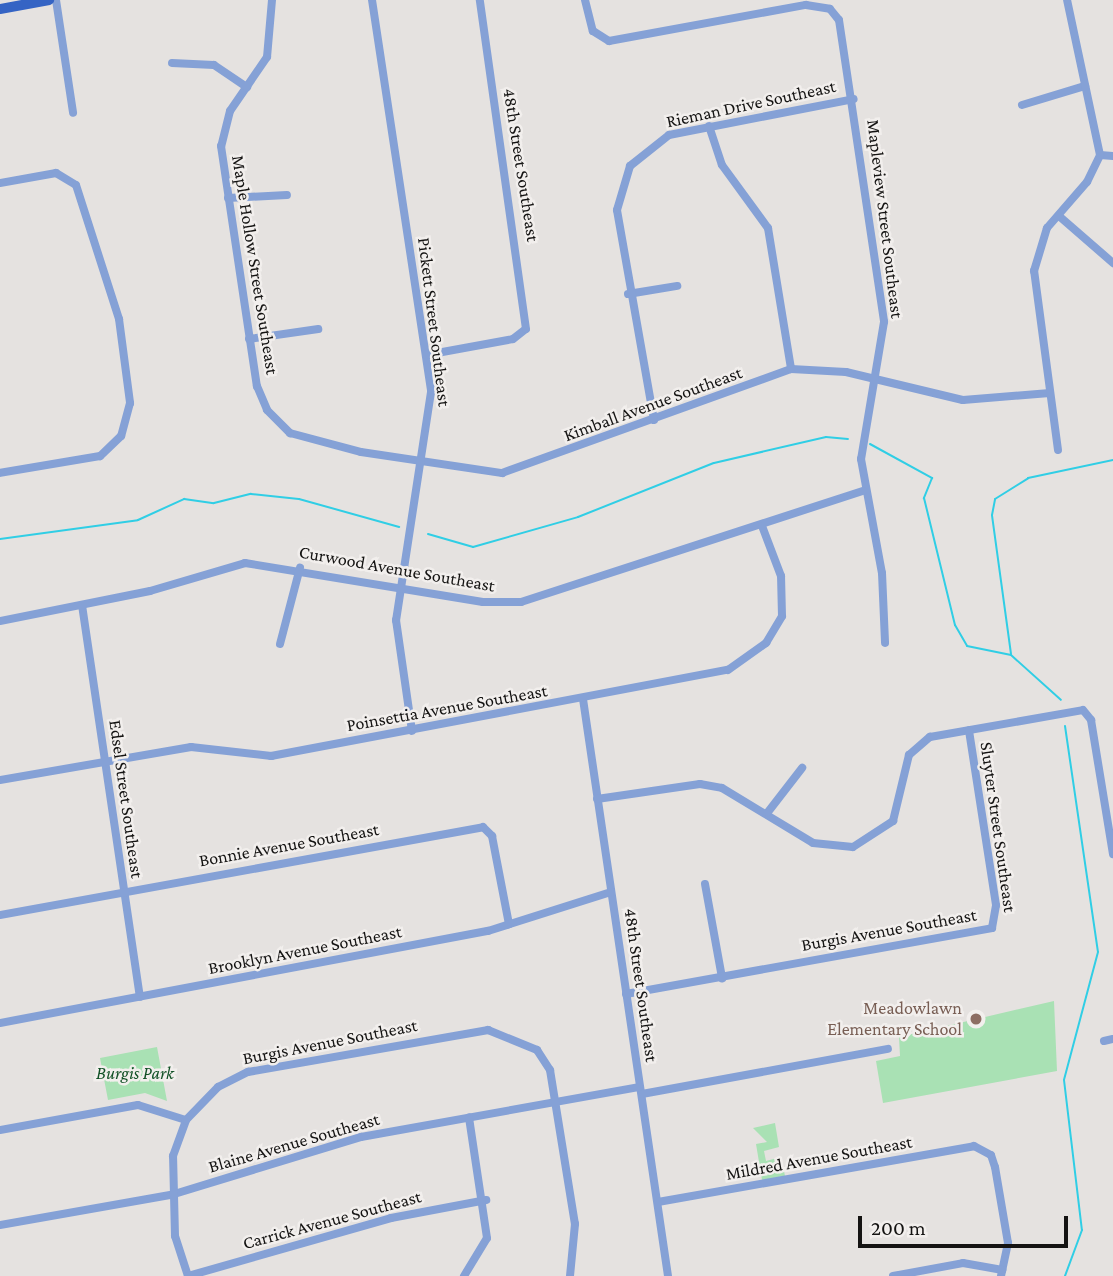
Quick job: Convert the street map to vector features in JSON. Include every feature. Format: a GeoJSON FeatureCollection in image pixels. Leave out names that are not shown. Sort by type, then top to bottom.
{"type":"FeatureCollection","features":[{"type":"Feature","properties":{"kind":"main road"},"geometry":{"type":"LineString","coordinates":[[0,9],[49,0]]}},
{"type":"Feature","properties":{"kind":"street"},"geometry":{"type":"LineString","coordinates":[[56,0],[73,113]]}},
{"type":"Feature","properties":{"kind":"street","name":"Maple Hollow Street Southeast"},"geometry":{"type":"LineString","coordinates":[[272,0],[271,46],[223,127],[228,198],[249,339],[260,395],[274,418]]}},
{"type":"Feature","properties":{"kind":"street","name":"Pickett Street Southeast"},"geometry":{"type":"LineString","coordinates":[[372,0],[426,355],[431,407],[424,463],[401,588],[396,648],[412,731]]}},
{"type":"Feature","properties":{"kind":"street","name":"48th Street Southeast"},"geometry":{"type":"LineString","coordinates":[[426,355],[524,334],[527,312],[480,0]]}},
{"type":"Feature","properties":{"kind":"street","name":"Mapleview Street Southeast"},"geometry":{"type":"LineString","coordinates":[[585,0],[599,39],[806,5],[830,9],[845,35],[884,323],[862,435],[863,491],[877,540],[885,643]]}},
{"type":"Feature","properties":{"kind":"street"},"geometry":{"type":"LineString","coordinates":[[1058,450],[1034,271],[1038,246],[1100,155],[1067,0]]}},
{"type":"Feature","properties":{"kind":"street"},"geometry":{"type":"LineString","coordinates":[[172,62],[214,65],[247,87]]}},
{"type":"Feature","properties":{"kind":"street"},"geometry":{"type":"LineString","coordinates":[[1022,105],[1085,86]]}},
{"type":"Feature","properties":{"kind":"street","name":"Rieman Drive Southeast"},"geometry":{"type":"LineString","coordinates":[[654,421],[628,294],[617,210],[625,177],[646,149],[669,135],[854,99]]}},
{"type":"Feature","properties":{"kind":"street"},"geometry":{"type":"LineString","coordinates":[[709,126],[722,165],[768,228],[791,369]]}},
{"type":"Feature","properties":{"kind":"street"},"geometry":{"type":"LineString","coordinates":[[1100,155],[1113,156]]}},
{"type":"Feature","properties":{"kind":"street"},"geometry":{"type":"LineString","coordinates":[[0,183],[56,173],[76,185],[119,319],[130,403],[121,436],[100,456],[0,472]]}},
{"type":"Feature","properties":{"kind":"street"},"geometry":{"type":"LineString","coordinates":[[228,198],[287,195]]}},
{"type":"Feature","properties":{"kind":"street"},"geometry":{"type":"LineString","coordinates":[[1059,216],[1113,263]]}},
{"type":"Feature","properties":{"kind":"street"},"geometry":{"type":"LineString","coordinates":[[628,294],[677,286]]}},
{"type":"Feature","properties":{"kind":"street"},"geometry":{"type":"LineString","coordinates":[[249,339],[318,329]]}},
{"type":"Feature","properties":{"kind":"street","name":"Kimball Avenue Southeast"},"geometry":{"type":"LineString","coordinates":[[274,418],[313,442],[424,463],[502,472],[654,421],[791,369],[873,379],[962,400],[1050,393]]}},
{"type":"Feature","properties":{"kind":"street","name":"Curwood Avenue Southeast"},"geometry":{"type":"LineString","coordinates":[[0,621],[150,592],[227,565],[300,568],[401,588],[521,602],[762,526],[863,491]]}},
{"type":"Feature","properties":{"kind":"street","name":"Poinsettia Avenue Southeast"},"geometry":{"type":"LineString","coordinates":[[0,780],[191,747],[271,756],[707,677],[746,662],[766,643],[782,617],[783,590],[762,526]]}},
{"type":"Feature","properties":{"kind":"street"},"geometry":{"type":"LineString","coordinates":[[280,643],[300,568]]}},
{"type":"Feature","properties":{"kind":"street","name":"Edsel Street Southeast"},"geometry":{"type":"LineString","coordinates":[[82,605],[140,997]]}},
{"type":"Feature","properties":{"kind":"street","name":"48th Street Southeast"},"geometry":{"type":"LineString","coordinates":[[583,699],[668,1276]]}},
{"type":"Feature","properties":{"kind":"street"},"geometry":{"type":"LineString","coordinates":[[597,799],[700,784],[768,812],[813,843],[837,849],[867,842],[893,821],[916,745],[969,730],[1086,712],[1113,853]]}},
{"type":"Feature","properties":{"kind":"street","name":"Sluyter Street Southeast"},"geometry":{"type":"LineString","coordinates":[[969,730],[996,905],[992,928]]}},
{"type":"Feature","properties":{"kind":"street"},"geometry":{"type":"LineString","coordinates":[[768,812],[802,768]]}},
{"type":"Feature","properties":{"kind":"street","name":"Bonnie Avenue Southeast"},"geometry":{"type":"LineString","coordinates":[[0,915],[483,827],[492,836],[509,924]]}},
{"type":"Feature","properties":{"kind":"street"},"geometry":{"type":"LineString","coordinates":[[705,884],[722,978]]}},
{"type":"Feature","properties":{"kind":"street","name":"Brooklyn Avenue Southeast"},"geometry":{"type":"LineString","coordinates":[[0,1023],[509,924],[611,892]]}},
{"type":"Feature","properties":{"kind":"street","name":"Burgis Avenue Southeast"},"geometry":{"type":"LineString","coordinates":[[626,994],[992,928]]}},
{"type":"Feature","properties":{"kind":"street","name":"Burgis Avenue Southeast"},"geometry":{"type":"LineString","coordinates":[[186,1120],[218,1087],[247,1072],[488,1030],[537,1050],[550,1070],[554,1102]]}},
{"type":"Feature","properties":{"kind":"street","name":"Blaine Avenue Southeast"},"geometry":{"type":"LineString","coordinates":[[0,1225],[171,1195],[360,1138],[554,1102],[888,1049]]}},
{"type":"Feature","properties":{"kind":"street"},"geometry":{"type":"LineString","coordinates":[[554,1102],[576,1250],[570,1276]]}},
{"type":"Feature","properties":{"kind":"street"},"geometry":{"type":"LineString","coordinates":[[0,1130],[138,1105],[186,1120],[173,1156],[171,1195],[188,1276]]}},
{"type":"Feature","properties":{"kind":"street"},"geometry":{"type":"LineString","coordinates":[[464,1276],[487,1238],[486,1200],[469,1117]]}},
{"type":"Feature","properties":{"kind":"street","name":"Mildred Avenue Southeast"},"geometry":{"type":"LineString","coordinates":[[658,1202],[974,1146],[985,1149],[995,1167],[1009,1243],[1002,1273]]}},
{"type":"Feature","properties":{"kind":"street","name":"Carrick Avenue Southeast"},"geometry":{"type":"LineString","coordinates":[[188,1276],[391,1217],[486,1200]]}},
{"type":"Feature","properties":{"kind":"street"},"geometry":{"type":"LineString","coordinates":[[894,1276],[963,1263],[1002,1273]]}},
{"type":"Feature","properties":{"kind":"green space"},"geometry":{"type":"Polygon","coordinates":[[[1054,1001],[1057,1071],[883,1103],[876,1061],[900,1056],[899,1037],[1054,1001]]]}},
{"type":"Feature","properties":{"kind":"green space","name":"Burgis Park"},"geometry":{"type":"Polygon","coordinates":[[[157,1047],[167,1101],[145,1093],[108,1100],[100,1058],[157,1047]]]}},
{"type":"Feature","properties":{"kind":"green space"},"geometry":{"type":"Polygon","coordinates":[[[775,1123],[779,1147],[764,1151],[766,1161],[781,1157],[785,1176],[762,1180],[756,1144],[767,1142],[753,1128],[775,1123]]]}},
{"type":"Feature","properties":{"kind":"waterway"},"geometry":{"type":"LineString","coordinates":[[428,534],[473,547],[578,517],[714,463],[826,437],[848,439]]}},
{"type":"Feature","properties":{"kind":"waterway"},"geometry":{"type":"LineString","coordinates":[[870,444],[932,478],[924,498],[955,625],[967,646],[1011,655],[1061,700]]}},
{"type":"Feature","properties":{"kind":"waterway"},"geometry":{"type":"LineString","coordinates":[[1011,654],[992,515],[995,499],[1028,478],[1113,460]]}},
{"type":"Feature","properties":{"kind":"waterway"},"geometry":{"type":"LineString","coordinates":[[0,539],[138,520],[184,499],[214,503],[251,494],[299,499],[399,527]]}},
{"type":"Feature","properties":{"kind":"waterway"},"geometry":{"type":"LineString","coordinates":[[1065,726],[1098,952],[1064,1080],[1082,1230],[1065,1276]]}},
{"type":"Feature","properties":{"kind":"place","name":"Meadowlawn Elementary School"},"geometry":{"type":"Point","coordinates":[976,1019]}}]}
